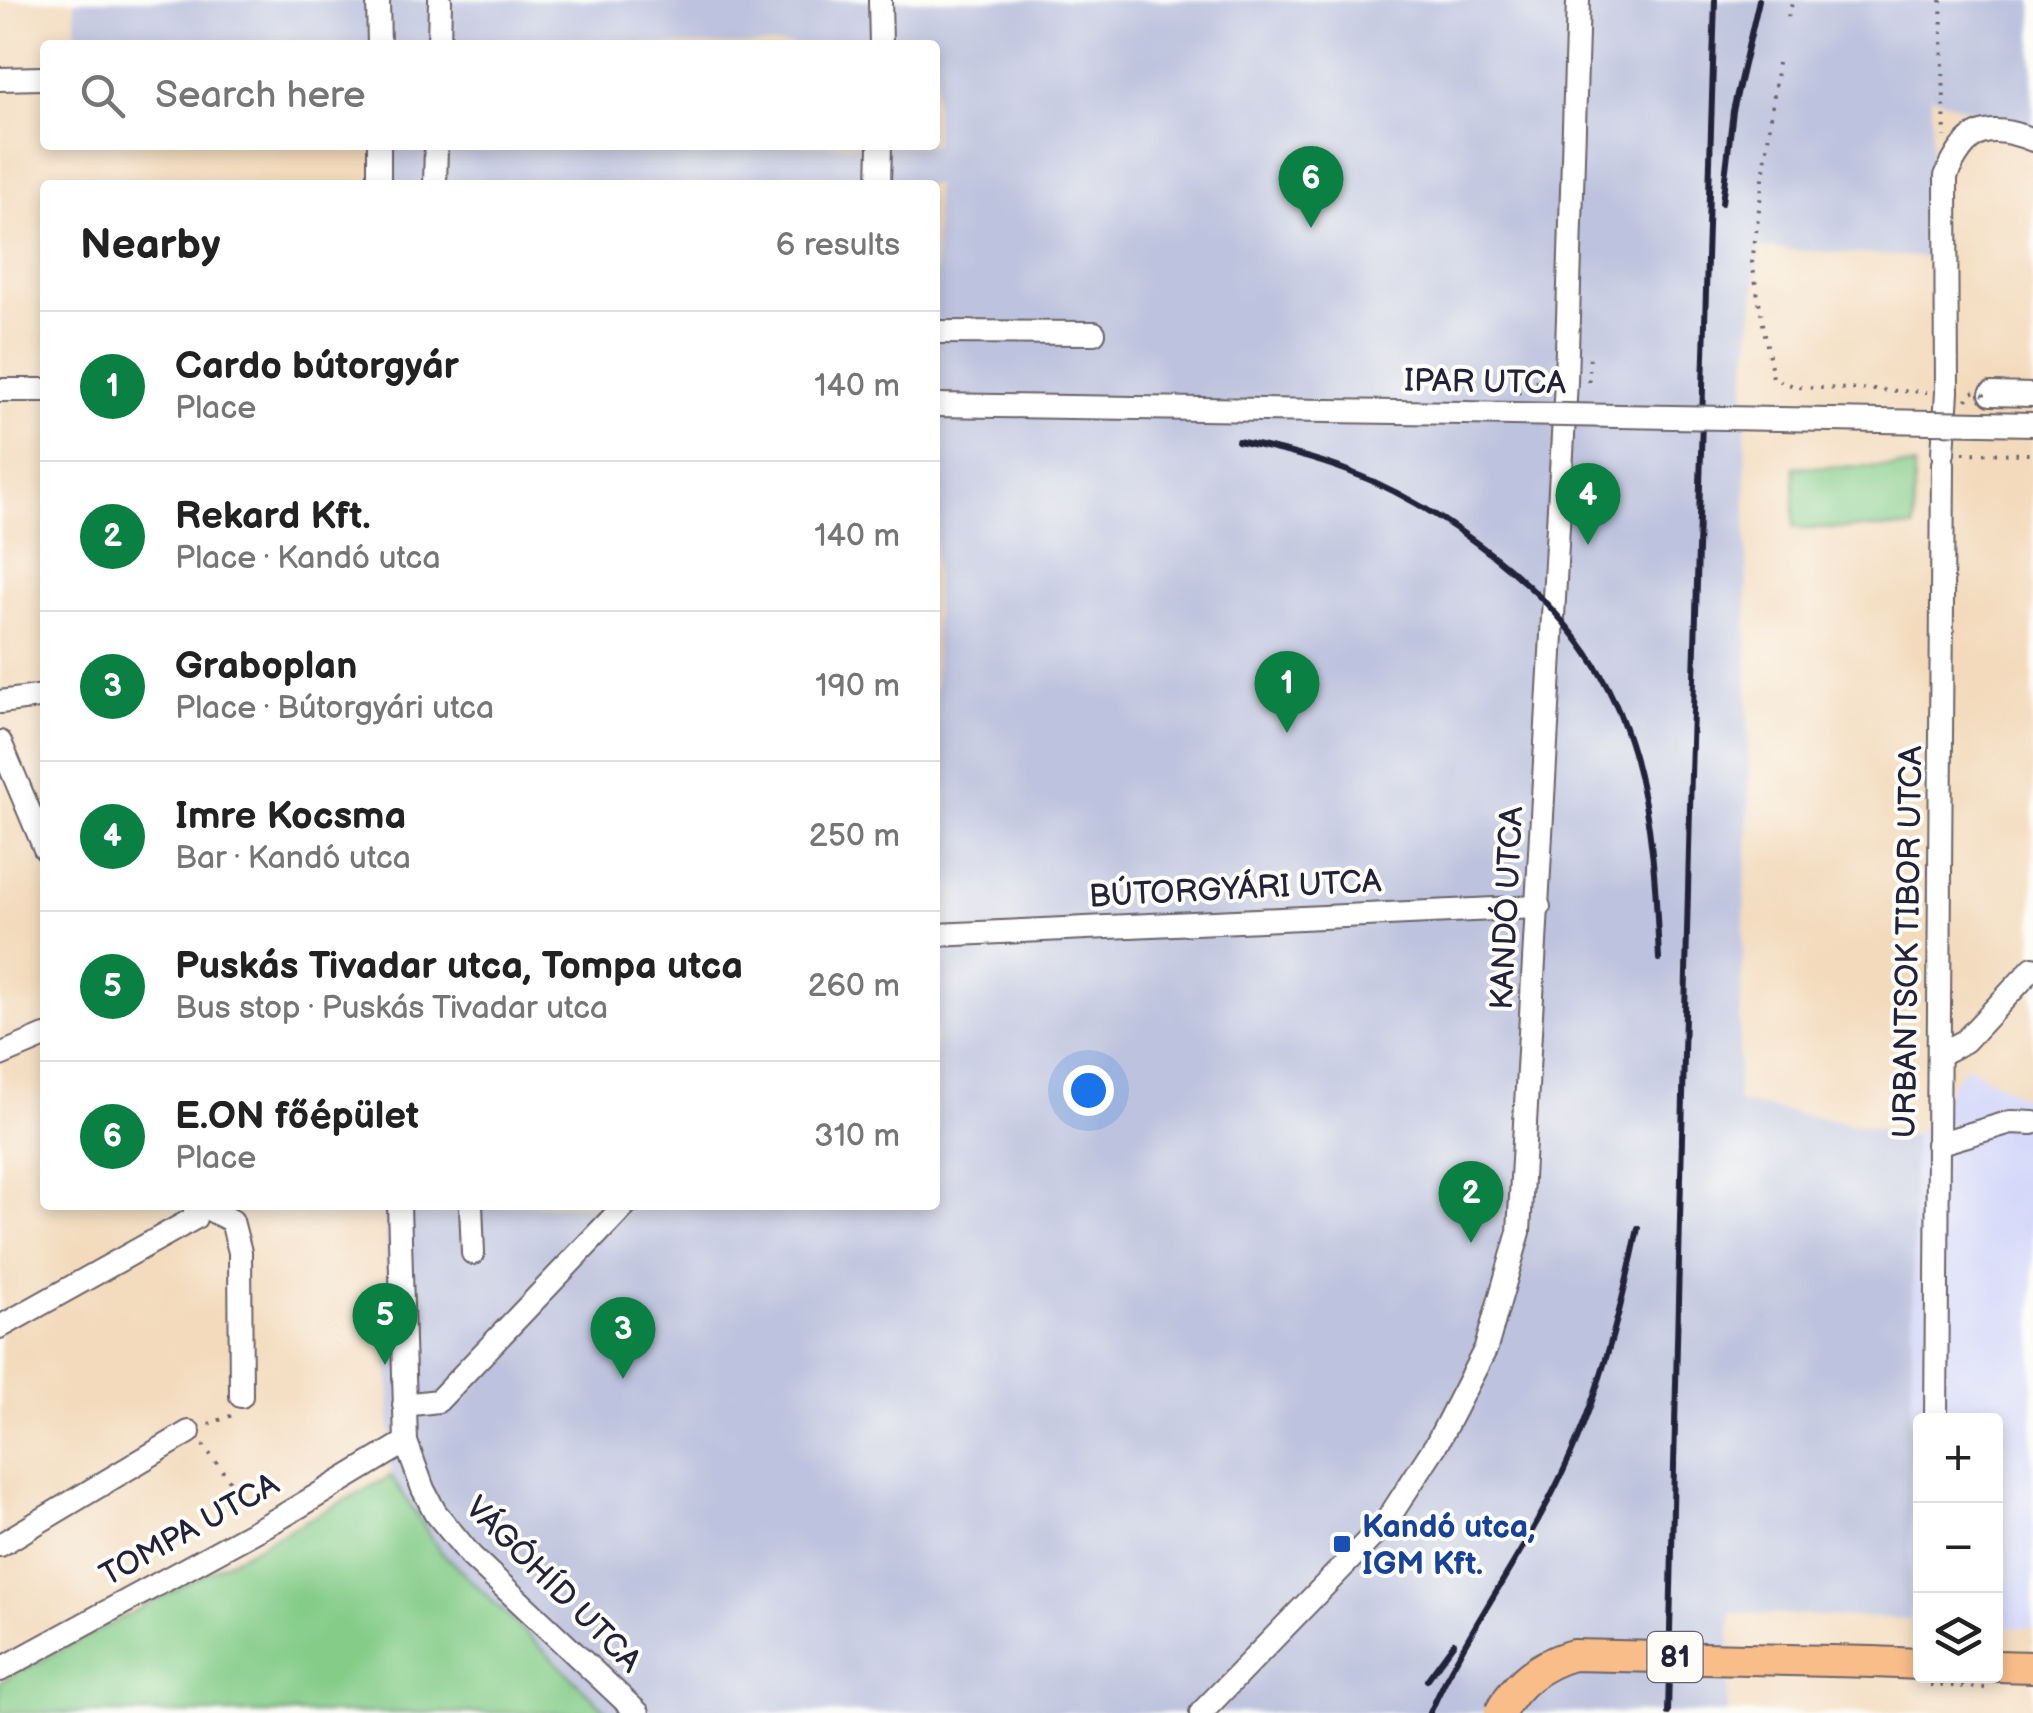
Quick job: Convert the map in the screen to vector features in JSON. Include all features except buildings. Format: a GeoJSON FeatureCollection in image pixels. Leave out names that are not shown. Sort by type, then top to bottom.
{"type":"FeatureCollection","features":[{"type":"Feature","properties":{"kind":"main road","name":"81"},"geometry":{"type":"LineString","coordinates":[[1500,1713],[1536,1670],[1573,1655],[1873,1662],[1913,1672]]}},
{"type":"Feature","properties":{"kind":"main road"},"geometry":{"type":"LineString","coordinates":[[2003,1674],[2033,1667]]}},
{"type":"Feature","properties":{"kind":"street"},"geometry":{"type":"LineString","coordinates":[[378,0],[378,40]]}},
{"type":"Feature","properties":{"kind":"street"},"geometry":{"type":"LineString","coordinates":[[439,40],[440,0]]}},
{"type":"Feature","properties":{"kind":"street"},"geometry":{"type":"LineString","coordinates":[[880,0],[882,40]]}},
{"type":"Feature","properties":{"kind":"street","name":"KANDÓ UTCA"},"geometry":{"type":"LineString","coordinates":[[1201,1713],[1386,1522],[1437,1443],[1486,1348],[1519,1232],[1566,381],[1578,0]]}},
{"type":"Feature","properties":{"kind":"street"},"geometry":{"type":"LineString","coordinates":[[0,79],[40,78]]}},
{"type":"Feature","properties":{"kind":"street","name":"URBANTSOK TIBOR UTCA"},"geometry":{"type":"LineString","coordinates":[[1936,1413],[1946,176],[1962,147],[1986,130],[2007,130],[2033,140]]}},
{"type":"Feature","properties":{"kind":"street"},"geometry":{"type":"LineString","coordinates":[[379,150],[379,180]]}},
{"type":"Feature","properties":{"kind":"street"},"geometry":{"type":"LineString","coordinates":[[435,180],[436,150]]}},
{"type":"Feature","properties":{"kind":"street"},"geometry":{"type":"LineString","coordinates":[[879,180],[880,150]]}},
{"type":"Feature","properties":{"kind":"street"},"geometry":{"type":"LineString","coordinates":[[940,332],[1094,332]]}},
{"type":"Feature","properties":{"kind":"street"},"geometry":{"type":"LineString","coordinates":[[0,390],[40,390]]}},
{"type":"Feature","properties":{"kind":"street"},"geometry":{"type":"LineString","coordinates":[[1991,394],[2033,395]]}},
{"type":"Feature","properties":{"kind":"street","name":"IPAR UTCA"},"geometry":{"type":"LineString","coordinates":[[940,405],[2033,424]]}},
{"type":"Feature","properties":{"kind":"street"},"geometry":{"type":"LineString","coordinates":[[0,702],[40,697]]}},
{"type":"Feature","properties":{"kind":"street"},"geometry":{"type":"LineString","coordinates":[[0,742],[40,836]]}},
{"type":"Feature","properties":{"kind":"street","name":"BÚTORGYÁRI UTCA"},"geometry":{"type":"LineString","coordinates":[[940,935],[1539,907]]}},
{"type":"Feature","properties":{"kind":"street"},"geometry":{"type":"LineString","coordinates":[[1940,1054],[1966,1041],[2032,972]]}},
{"type":"Feature","properties":{"kind":"street"},"geometry":{"type":"LineString","coordinates":[[0,1054],[40,1038]]}},
{"type":"Feature","properties":{"kind":"street"},"geometry":{"type":"LineString","coordinates":[[1938,1144],[2012,1122],[2033,1123]]}},
{"type":"Feature","properties":{"kind":"street"},"geometry":{"type":"LineString","coordinates":[[0,1328],[195,1210]]}},
{"type":"Feature","properties":{"kind":"street"},"geometry":{"type":"LineString","coordinates":[[200,1210],[232,1221],[240,1252],[241,1396]]}},
{"type":"Feature","properties":{"kind":"street","name":"VÁGÓHÍD UTCA"},"geometry":{"type":"LineString","coordinates":[[399,1210],[406,1442],[418,1478],[436,1512],[471,1556],[638,1713]]}},
{"type":"Feature","properties":{"kind":"street"},"geometry":{"type":"LineString","coordinates":[[471,1210],[473,1253]]}},
{"type":"Feature","properties":{"kind":"street"},"geometry":{"type":"LineString","coordinates":[[404,1404],[438,1401],[620,1210]]}},
{"type":"Feature","properties":{"kind":"street"},"geometry":{"type":"LineString","coordinates":[[0,1545],[189,1432]]}},
{"type":"Feature","properties":{"kind":"street","name":"TOMPA UTCA"},"geometry":{"type":"LineString","coordinates":[[0,1670],[261,1528],[406,1442]]}},
{"type":"Feature","properties":{"kind":"path"},"geometry":{"type":"LineString","coordinates":[[1788,17],[1793,0]]}},
{"type":"Feature","properties":{"kind":"path"},"geometry":{"type":"LineString","coordinates":[[1941,0],[1945,137]]}},
{"type":"Feature","properties":{"kind":"path"},"geometry":{"type":"LineString","coordinates":[[1778,62],[1752,263],[1773,378],[1796,388],[1947,392]]}},
{"type":"Feature","properties":{"kind":"path"},"geometry":{"type":"LineString","coordinates":[[1943,458],[2033,454]]}},
{"type":"Feature","properties":{"kind":"path"},"geometry":{"type":"LineString","coordinates":[[241,1396],[240,1412],[189,1432],[209,1450],[249,1504],[261,1528]]}},
{"type":"Feature","properties":{"kind":"shaded area"},"geometry":{"type":"Polygon","coordinates":[[[75,0],[2033,0],[2033,134],[1931,96],[1932,258],[1759,248],[1745,390],[1749,798],[1737,1102],[1914,1136],[1909,1619],[1731,1613],[1727,1713],[609,1713],[440,1551],[391,1476],[386,1210],[940,1210],[940,180],[387,180],[386,150],[940,150],[940,40],[76,40],[75,0]]]}},
{"type":"Feature","properties":{"kind":"shaded area"},"geometry":{"type":"Polygon","coordinates":[[[1966,1065],[2033,1103],[2033,1628],[2003,1627],[2003,1413],[1913,1413],[1913,1620],[1909,1619],[1914,1136],[1966,1065]]]}},
{"type":"Feature","properties":{"kind":"green space"},"geometry":{"type":"Polygon","coordinates":[[[1914,466],[1914,528],[1794,528],[1794,467],[1914,466]]]}},
{"type":"Feature","properties":{"kind":"green space"},"geometry":{"type":"Polygon","coordinates":[[[391,1476],[440,1551],[609,1713],[0,1713],[0,1682],[391,1476]]]}},
{"type":"Feature","properties":{"kind":"railway"},"geometry":{"type":"LineString","coordinates":[[1668,1713],[1715,0]]}},
{"type":"Feature","properties":{"kind":"railway"},"geometry":{"type":"LineString","coordinates":[[1722,203],[1733,111],[1759,0]]}},
{"type":"Feature","properties":{"kind":"railway"},"geometry":{"type":"LineString","coordinates":[[1238,441],[1334,466],[1414,502],[1511,570],[1565,625],[1608,690],[1634,756],[1649,831],[1659,959]]}},
{"type":"Feature","properties":{"kind":"railway"},"geometry":{"type":"LineString","coordinates":[[1430,1713],[1571,1454],[1606,1359],[1638,1228]]}},
{"type":"Feature","properties":{"kind":"railway"},"geometry":{"type":"LineString","coordinates":[[1427,1680],[1454,1643]]}},
{"type":"Feature","properties":{"kind":"place","name":"E.ON főépület"},"geometry":{"type":"Point","coordinates":[1311,228]}},
{"type":"Feature","properties":{"kind":"place","name":"Imre Kocsma"},"geometry":{"type":"Point","coordinates":[1588,545]}},
{"type":"Feature","properties":{"kind":"place","name":"Cardo bútorgyár"},"geometry":{"type":"Point","coordinates":[1287,733]}},
{"type":"Feature","properties":{"kind":"place","name":"Rekard Kft."},"geometry":{"type":"Point","coordinates":[1471,1243]}},
{"type":"Feature","properties":{"kind":"place","name":"Puskás Tivadar utca, Tompa utca"},"geometry":{"type":"Point","coordinates":[385,1365]}},
{"type":"Feature","properties":{"kind":"place","name":"Graboplan"},"geometry":{"type":"Point","coordinates":[623,1379]}},
{"type":"Feature","properties":{"kind":"place","name":"Kandó utca, IGM Kft."},"geometry":{"type":"Point","coordinates":[1342,1544]}}]}
